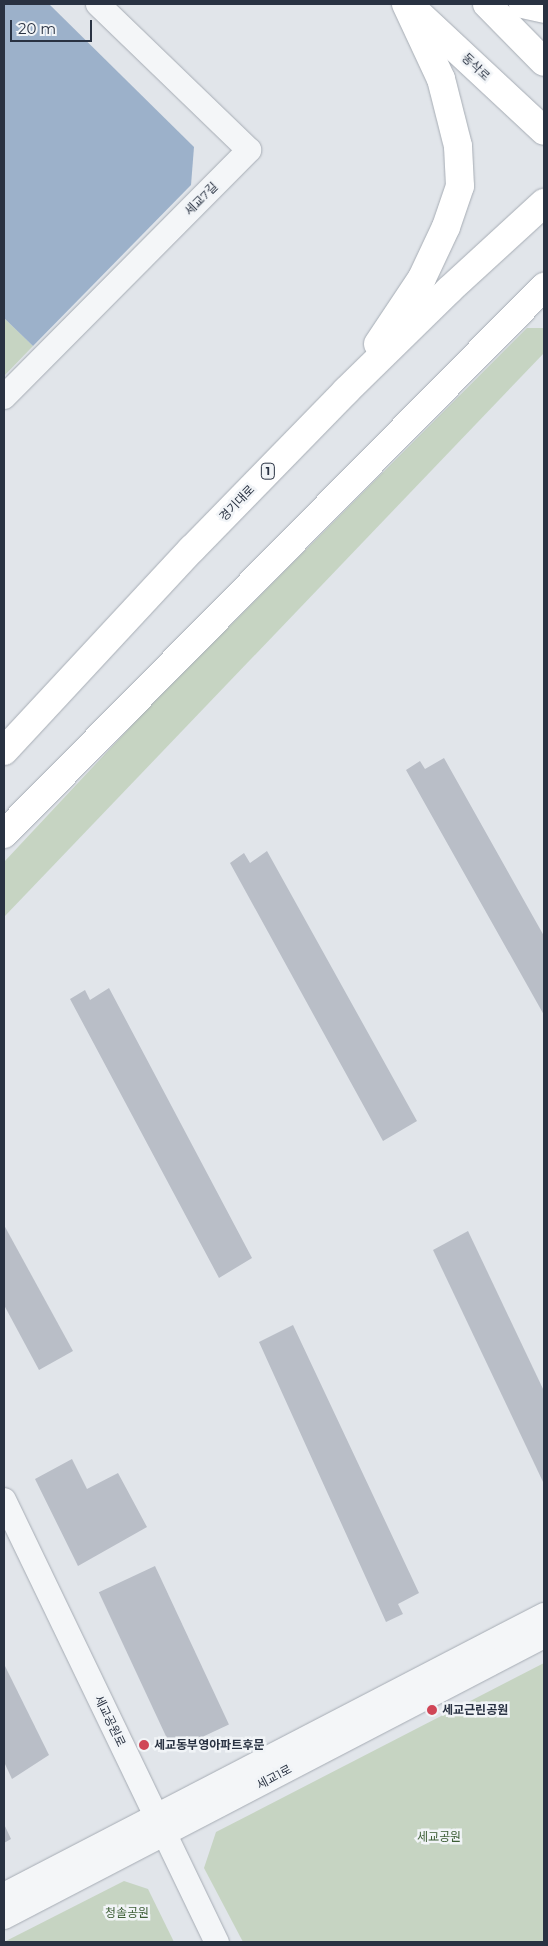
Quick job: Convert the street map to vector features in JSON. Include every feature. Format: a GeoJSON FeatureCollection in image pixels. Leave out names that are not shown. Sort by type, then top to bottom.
{"type":"FeatureCollection","features":[{"type":"Feature","properties":{"kind":"main road","name":"동삭로"},"geometry":{"type":"LineString","coordinates":[[407,4],[544,131]]}},
{"type":"Feature","properties":{"kind":"main road"},"geometry":{"type":"LineString","coordinates":[[346,391],[422,278],[446,227],[460,186],[458,146],[442,79],[407,4]]}},
{"type":"Feature","properties":{"kind":"main road"},"geometry":{"type":"LineString","coordinates":[[487,4],[544,62]]}},
{"type":"Feature","properties":{"kind":"main road"},"geometry":{"type":"LineString","coordinates":[[523,4],[544,9]]}},
{"type":"Feature","properties":{"kind":"main road","name":"경기대로"},"geometry":{"type":"LineString","coordinates":[[4,751],[192,549],[346,391],[449,290],[544,204]]}},
{"type":"Feature","properties":{"kind":"main road"},"geometry":{"type":"LineString","coordinates":[[4,834],[514,315],[544,287]]}},
{"type":"Feature","properties":{"kind":"main road"},"geometry":{"type":"LineString","coordinates":[[514,315],[544,315]]}},
{"type":"Feature","properties":{"kind":"street","name":"세교7길"},"geometry":{"type":"LineString","coordinates":[[4,397],[249,150],[98,4]]}},
{"type":"Feature","properties":{"kind":"street","name":"세교공원로"},"geometry":{"type":"LineString","coordinates":[[4,1500],[217,1942]]}},
{"type":"Feature","properties":{"kind":"street","name":"세교1로"},"geometry":{"type":"LineString","coordinates":[[4,1918],[160,1825],[544,1615]]}},
{"type":"Feature","properties":{"kind":"street","name":"세교1로"},"geometry":{"type":"LineString","coordinates":[[4,1895],[160,1825],[544,1636]]}},
{"type":"Feature","properties":{"kind":"green space"},"geometry":{"type":"Polygon","coordinates":[[[4,318],[33,346],[4,376],[4,318]]]}},
{"type":"Feature","properties":{"kind":"green space"},"geometry":{"type":"Polygon","coordinates":[[[527,328],[544,328],[544,353],[4,917],[4,862],[149,707],[527,328]]]}},
{"type":"Feature","properties":{"kind":"green space","name":"세교공원"},"geometry":{"type":"Polygon","coordinates":[[[544,1663],[544,1942],[243,1942],[204,1868],[216,1832],[544,1663]]]}},
{"type":"Feature","properties":{"kind":"green space","name":"청솔공원"},"geometry":{"type":"Polygon","coordinates":[[[124,1881],[148,1889],[174,1942],[4,1942],[124,1881]]]}},
{"type":"Feature","properties":{"kind":"water"},"geometry":{"type":"Polygon","coordinates":[[[4,4],[49,4],[194,147],[191,185],[33,346],[4,318],[4,4]]]}},
{"type":"Feature","properties":{"kind":"building"},"geometry":{"type":"Polygon","coordinates":[[[444,758],[544,936],[544,1015],[406,770],[420,761],[425,769],[444,758]]]}},
{"type":"Feature","properties":{"kind":"building"},"geometry":{"type":"Polygon","coordinates":[[[267,851],[417,1121],[383,1141],[230,863],[244,853],[250,863],[267,851]]]}},
{"type":"Feature","properties":{"kind":"building"},"geometry":{"type":"Polygon","coordinates":[[[109,988],[252,1258],[219,1278],[70,999],[85,990],[90,1000],[109,988]]]}},
{"type":"Feature","properties":{"kind":"building"},"geometry":{"type":"Polygon","coordinates":[[[4,1225],[73,1351],[39,1370],[4,1305],[4,1225]]]}},
{"type":"Feature","properties":{"kind":"building"},"geometry":{"type":"Polygon","coordinates":[[[468,1231],[544,1391],[544,1484],[433,1250],[468,1231]]]}},
{"type":"Feature","properties":{"kind":"building"},"geometry":{"type":"Polygon","coordinates":[[[293,1325],[419,1593],[398,1604],[403,1614],[386,1622],[259,1342],[293,1325]]]}},
{"type":"Feature","properties":{"kind":"building"},"geometry":{"type":"Polygon","coordinates":[[[72,1459],[87,1489],[118,1473],[147,1527],[78,1566],[35,1479],[72,1459]]]}},
{"type":"Feature","properties":{"kind":"building"},"geometry":{"type":"Polygon","coordinates":[[[155,1566],[229,1725],[173,1751],[99,1592],[155,1566]]]}},
{"type":"Feature","properties":{"kind":"building"},"geometry":{"type":"Polygon","coordinates":[[[4,1664],[49,1755],[12,1779],[4,1762],[4,1664]]]}},
{"type":"Feature","properties":{"kind":"building"},"geometry":{"type":"Polygon","coordinates":[[[4,1824],[11,1839],[4,1843],[4,1824]]]}},
{"type":"Feature","properties":{"kind":"place","name":"세교근린공원"},"geometry":{"type":"Point","coordinates":[432,1710]}},
{"type":"Feature","properties":{"kind":"place","name":"세교동부영아파트후문"},"geometry":{"type":"Point","coordinates":[144,1745]}}]}
